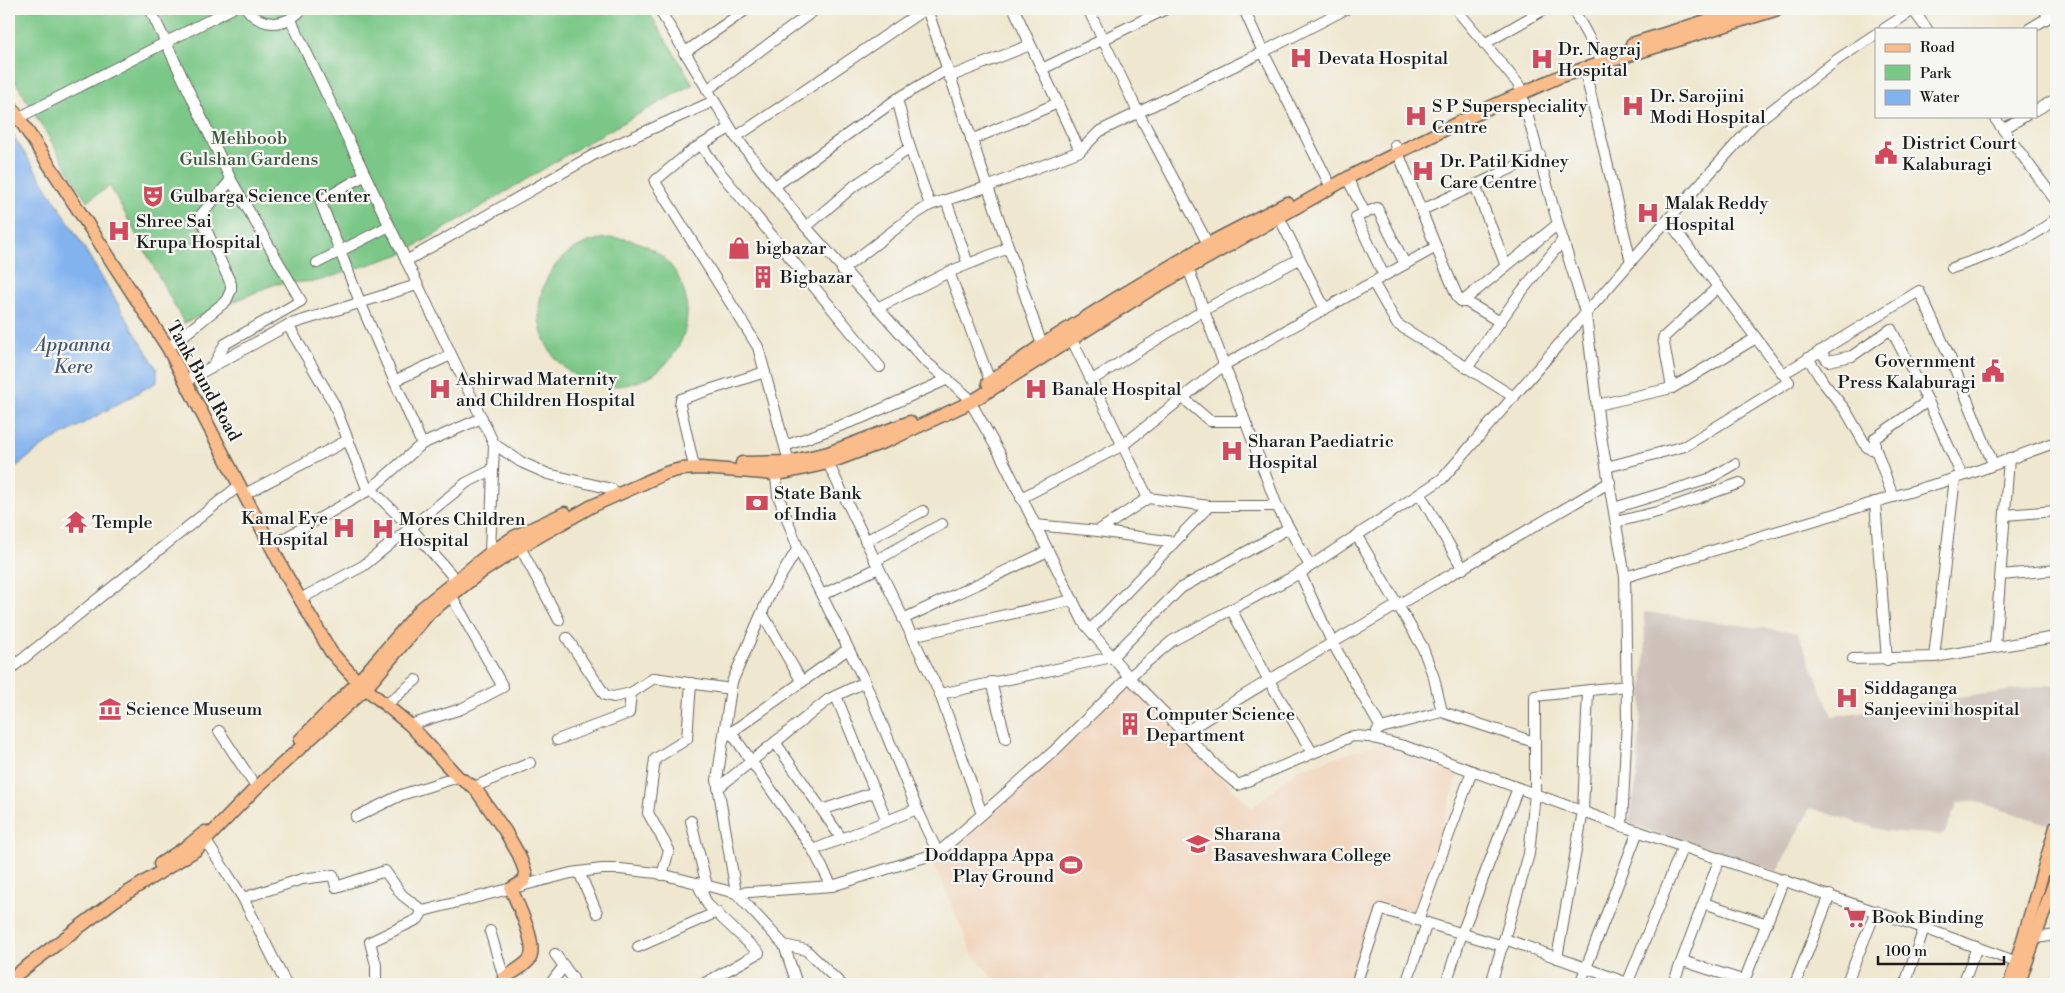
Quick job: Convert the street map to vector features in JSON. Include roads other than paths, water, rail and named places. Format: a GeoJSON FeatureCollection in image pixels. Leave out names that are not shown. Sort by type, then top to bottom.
{"type":"FeatureCollection","features":[{"type":"Feature","properties":{"kind":"main road"},"geometry":{"type":"LineString","coordinates":[[9,980],[114,901],[186,858],[252,781],[362,685],[422,608],[490,553],[514,537],[612,490],[673,465],[693,462],[775,468],[790,462],[828,453],[969,399],[990,381],[1042,345],[1208,244],[1397,148],[1520,89],[1601,58],[1745,9]]}},
{"type":"Feature","properties":{"kind":"main road"},"geometry":{"type":"LineString","coordinates":[[1719,18],[1778,9]]}},
{"type":"Feature","properties":{"kind":"main road"},"geometry":{"type":"LineString","coordinates":[[1520,89],[1584,67],[1601,58]]}},
{"type":"Feature","properties":{"kind":"main road","name":"Tank Bund Road"},"geometry":{"type":"LineString","coordinates":[[9,103],[168,348],[271,546],[331,652],[362,685],[410,725],[458,777],[474,787]]}},
{"type":"Feature","properties":{"kind":"main road"},"geometry":{"type":"LineString","coordinates":[[9,970],[132,882],[189,845],[204,838],[362,685],[418,626],[477,575],[520,547],[592,506],[666,473],[681,469],[702,468],[808,469],[889,440],[969,399],[1072,340],[1188,268],[1279,218],[1330,183],[1347,178],[1397,148]]}},
{"type":"Feature","properties":{"kind":"main road"},"geometry":{"type":"LineString","coordinates":[[474,787],[505,831],[524,865],[526,874],[524,881],[511,888],[529,934],[532,954],[529,960],[504,981]]}},
{"type":"Feature","properties":{"kind":"main road"},"geometry":{"type":"LineString","coordinates":[[2022,964],[2034,899],[2055,834]]}},
{"type":"Feature","properties":{"kind":"main road"},"geometry":{"type":"LineString","coordinates":[[2014,984],[2036,938],[2056,878]]}},
{"type":"Feature","properties":{"kind":"street"},"geometry":{"type":"LineString","coordinates":[[150,9],[231,180],[301,302],[225,344],[212,368]]}},
{"type":"Feature","properties":{"kind":"street"},"geometry":{"type":"LineString","coordinates":[[18,118],[232,9]]}},
{"type":"Feature","properties":{"kind":"street"},"geometry":{"type":"LineString","coordinates":[[247,9],[252,15],[264,22],[277,24],[291,20],[302,9]]}},
{"type":"Feature","properties":{"kind":"street"},"geometry":{"type":"LineString","coordinates":[[659,9],[736,137],[806,227],[842,270],[925,360],[969,399],[1022,498],[1084,623],[1129,677],[1238,786],[1312,752],[1353,736],[1368,737],[1404,746],[1622,826],[1784,879],[2022,964]]}},
{"type":"Feature","properties":{"kind":"street"},"geometry":{"type":"LineString","coordinates":[[684,52],[747,9]]}},
{"type":"Feature","properties":{"kind":"street"},"geometry":{"type":"LineString","coordinates":[[707,90],[816,9]]}},
{"type":"Feature","properties":{"kind":"street"},"geometry":{"type":"LineString","coordinates":[[736,137],[926,9],[1042,345]]}},
{"type":"Feature","properties":{"kind":"street"},"geometry":{"type":"LineString","coordinates":[[1014,9],[1080,151]]}},
{"type":"Feature","properties":{"kind":"street"},"geometry":{"type":"LineString","coordinates":[[1088,9],[1138,112],[1208,244]]}},
{"type":"Feature","properties":{"kind":"street"},"geometry":{"type":"LineString","coordinates":[[1042,69],[1166,9]]}},
{"type":"Feature","properties":{"kind":"street"},"geometry":{"type":"LineString","coordinates":[[1244,9],[1263,52],[1330,183]]}},
{"type":"Feature","properties":{"kind":"street"},"geometry":{"type":"LineString","coordinates":[[842,270],[911,217],[930,205],[987,187],[1080,151],[1100,130],[1263,52],[1346,9]]}},
{"type":"Feature","properties":{"kind":"street"},"geometry":{"type":"LineString","coordinates":[[1456,9],[1520,89],[1586,315],[1597,405],[1625,577],[1627,719],[1622,826]]}},
{"type":"Feature","properties":{"kind":"street"},"geometry":{"type":"LineString","coordinates":[[1484,44],[1545,9]]}},
{"type":"Feature","properties":{"kind":"street"},"geometry":{"type":"LineString","coordinates":[[1573,9],[1601,58]]}},
{"type":"Feature","properties":{"kind":"street"},"geometry":{"type":"LineString","coordinates":[[1885,28],[1912,10],[1926,28]]}},
{"type":"Feature","properties":{"kind":"street"},"geometry":{"type":"LineString","coordinates":[[2030,28],[2050,13]]}},
{"type":"Feature","properties":{"kind":"street"},"geometry":{"type":"LineString","coordinates":[[291,20],[494,444],[490,553]]}},
{"type":"Feature","properties":{"kind":"street"},"geometry":{"type":"LineString","coordinates":[[374,984],[376,983],[376,965],[370,942],[418,919],[423,911],[579,872],[620,869],[662,875],[736,893],[832,886],[938,853],[1054,752],[1129,677],[1172,641],[1300,573],[1442,479],[1755,123],[1838,59],[1875,35]]}},
{"type":"Feature","properties":{"kind":"street"},"geometry":{"type":"LineString","coordinates":[[775,186],[897,99],[948,74],[1030,45]]}},
{"type":"Feature","properties":{"kind":"street"},"geometry":{"type":"LineString","coordinates":[[1584,67],[1631,262]]}},
{"type":"Feature","properties":{"kind":"street"},"geometry":{"type":"LineString","coordinates":[[897,99],[910,148],[930,205]]}},
{"type":"Feature","properties":{"kind":"street"},"geometry":{"type":"LineString","coordinates":[[2038,109],[2056,99]]}},
{"type":"Feature","properties":{"kind":"street"},"geometry":{"type":"LineString","coordinates":[[406,261],[597,153],[714,101]]}},
{"type":"Feature","properties":{"kind":"street"},"geometry":{"type":"LineString","coordinates":[[971,140],[1058,104]]}},
{"type":"Feature","properties":{"kind":"street"},"geometry":{"type":"LineString","coordinates":[[1994,118],[2056,201]]}},
{"type":"Feature","properties":{"kind":"street"},"geometry":{"type":"LineString","coordinates":[[2002,129],[2021,118]]}},
{"type":"Feature","properties":{"kind":"street"},"geometry":{"type":"LineString","coordinates":[[730,128],[687,154],[655,182],[758,347],[790,462]]}},
{"type":"Feature","properties":{"kind":"street"},"geometry":{"type":"LineString","coordinates":[[701,145],[719,171],[880,367]]}},
{"type":"Feature","properties":{"kind":"street"},"geometry":{"type":"LineString","coordinates":[[806,227],[854,186],[910,148]]}},
{"type":"Feature","properties":{"kind":"street"},"geometry":{"type":"LineString","coordinates":[[1397,148],[1458,298],[1500,322]]}},
{"type":"Feature","properties":{"kind":"street"},"geometry":{"type":"LineString","coordinates":[[1422,210],[1540,155]]}},
{"type":"Feature","properties":{"kind":"street"},"geometry":{"type":"LineString","coordinates":[[364,175],[321,202],[360,302],[422,444]]}},
{"type":"Feature","properties":{"kind":"street"},"geometry":{"type":"LineString","coordinates":[[1347,178],[1365,213]]}},
{"type":"Feature","properties":{"kind":"street"},"geometry":{"type":"LineString","coordinates":[[168,348],[226,301],[231,290],[200,216],[231,180]]}},
{"type":"Feature","properties":{"kind":"street"},"geometry":{"type":"LineString","coordinates":[[1475,184],[1506,266]]}},
{"type":"Feature","properties":{"kind":"street"},"geometry":{"type":"LineString","coordinates":[[946,200],[968,264]]}},
{"type":"Feature","properties":{"kind":"street"},"geometry":{"type":"LineString","coordinates":[[1384,276],[1356,216],[1377,208],[1406,264]]}},
{"type":"Feature","properties":{"kind":"street"},"geometry":{"type":"LineString","coordinates":[[1279,218],[1325,309]]}},
{"type":"Feature","properties":{"kind":"street"},"geometry":{"type":"LineString","coordinates":[[1952,268],[1996,253],[2034,234],[2056,219]]}},
{"type":"Feature","properties":{"kind":"street"},"geometry":{"type":"LineString","coordinates":[[1607,467],[1685,446],[1789,382],[1668,220]]}},
{"type":"Feature","properties":{"kind":"street"},"geometry":{"type":"LineString","coordinates":[[1462,302],[1558,224]]}},
{"type":"Feature","properties":{"kind":"street"},"geometry":{"type":"LineString","coordinates":[[317,263],[389,226]]}},
{"type":"Feature","properties":{"kind":"street"},"geometry":{"type":"LineString","coordinates":[[1467,368],[1564,240]]}},
{"type":"Feature","properties":{"kind":"street"},"geometry":{"type":"LineString","coordinates":[[1022,498],[1122,445],[1224,365],[1436,247]]}},
{"type":"Feature","properties":{"kind":"street"},"geometry":{"type":"LineString","coordinates":[[876,308],[949,272],[1008,248]]}},
{"type":"Feature","properties":{"kind":"street"},"geometry":{"type":"LineString","coordinates":[[1092,380],[1204,310],[1300,259]]}},
{"type":"Feature","properties":{"kind":"street"},"geometry":{"type":"LineString","coordinates":[[1188,268],[1277,506],[1310,566]]}},
{"type":"Feature","properties":{"kind":"street"},"geometry":{"type":"LineString","coordinates":[[949,272],[990,381]]}},
{"type":"Feature","properties":{"kind":"street"},"geometry":{"type":"LineString","coordinates":[[1373,282],[1397,324],[1514,397]]}},
{"type":"Feature","properties":{"kind":"street"},"geometry":{"type":"LineString","coordinates":[[186,381],[288,325],[417,285]]}},
{"type":"Feature","properties":{"kind":"street"},"geometry":{"type":"LineString","coordinates":[[1672,388],[1663,338],[1718,286]]}},
{"type":"Feature","properties":{"kind":"street"},"geometry":{"type":"LineString","coordinates":[[1783,374],[1918,291],[1952,364],[1994,464]]}},
{"type":"Feature","properties":{"kind":"street"},"geometry":{"type":"LineString","coordinates":[[288,325],[334,404],[369,490],[410,527],[456,580]]}},
{"type":"Feature","properties":{"kind":"street"},"geometry":{"type":"LineString","coordinates":[[1820,351],[1828,361],[1852,356],[1891,329],[1928,401],[1958,477],[1934,658]]}},
{"type":"Feature","properties":{"kind":"street"},"geometry":{"type":"LineString","coordinates":[[1597,405],[1672,388],[1756,338]]}},
{"type":"Feature","properties":{"kind":"street"},"geometry":{"type":"LineString","coordinates":[[1072,340],[1148,498]]}},
{"type":"Feature","properties":{"kind":"street"},"geometry":{"type":"LineString","coordinates":[[394,381],[451,355]]}},
{"type":"Feature","properties":{"kind":"street"},"geometry":{"type":"LineString","coordinates":[[1808,358],[1823,382],[1846,411],[1866,446],[1870,448],[1875,447]]}},
{"type":"Feature","properties":{"kind":"street"},"geometry":{"type":"LineString","coordinates":[[693,462],[680,405],[681,399],[765,372]]}},
{"type":"Feature","properties":{"kind":"street"},"geometry":{"type":"LineString","coordinates":[[785,446],[864,417],[948,379]]}},
{"type":"Feature","properties":{"kind":"street"},"geometry":{"type":"LineString","coordinates":[[1183,398],[1210,421],[1245,421]]}},
{"type":"Feature","properties":{"kind":"street"},"geometry":{"type":"LineString","coordinates":[[1893,497],[1875,447],[1875,438],[1928,401]]}},
{"type":"Feature","properties":{"kind":"street"},"geometry":{"type":"LineString","coordinates":[[271,546],[369,490],[422,444],[482,418]]}},
{"type":"Feature","properties":{"kind":"street"},"geometry":{"type":"LineString","coordinates":[[9,670],[242,489],[348,440]]}},
{"type":"Feature","properties":{"kind":"street"},"geometry":{"type":"LineString","coordinates":[[1625,577],[1958,477],[2056,442]]}},
{"type":"Feature","properties":{"kind":"street"},"geometry":{"type":"LineString","coordinates":[[494,444],[521,462],[548,474],[612,490]]}},
{"type":"Feature","properties":{"kind":"street"},"geometry":{"type":"LineString","coordinates":[[1995,647],[2010,458]]}},
{"type":"Feature","properties":{"kind":"street"},"geometry":{"type":"LineString","coordinates":[[828,463],[940,694],[982,814]]}},
{"type":"Feature","properties":{"kind":"street"},"geometry":{"type":"LineString","coordinates":[[1614,508],[1709,479],[1734,464]]}},
{"type":"Feature","properties":{"kind":"street"},"geometry":{"type":"LineString","coordinates":[[775,468],[778,495],[798,548],[865,682],[917,810],[938,853]]}},
{"type":"Feature","properties":{"kind":"street"},"geometry":{"type":"LineString","coordinates":[[300,599],[363,566],[466,483],[492,470]]}},
{"type":"Feature","properties":{"kind":"street"},"geometry":{"type":"LineString","coordinates":[[1184,734],[1268,679],[1463,569],[1610,482]]}},
{"type":"Feature","properties":{"kind":"street"},"geometry":{"type":"LineString","coordinates":[[1616,522],[1661,511],[1740,483]]}},
{"type":"Feature","properties":{"kind":"street"},"geometry":{"type":"LineString","coordinates":[[1420,494],[1463,569]]}},
{"type":"Feature","properties":{"kind":"street"},"geometry":{"type":"LineString","coordinates":[[1098,531],[1148,498],[1209,506],[1277,506]]}},
{"type":"Feature","properties":{"kind":"street"},"geometry":{"type":"LineString","coordinates":[[1875,502],[1887,660]]}},
{"type":"Feature","properties":{"kind":"street"},"geometry":{"type":"LineString","coordinates":[[1090,630],[1209,506]]}},
{"type":"Feature","properties":{"kind":"street"},"geometry":{"type":"LineString","coordinates":[[865,541],[923,511]]}},
{"type":"Feature","properties":{"kind":"street"},"geometry":{"type":"LineString","coordinates":[[2005,515],[2056,511]]}},
{"type":"Feature","properties":{"kind":"street"},"geometry":{"type":"LineString","coordinates":[[822,595],[876,565],[942,524]]}},
{"type":"Feature","properties":{"kind":"street"},"geometry":{"type":"LineString","coordinates":[[1035,525],[1098,531],[1173,542]]}},
{"type":"Feature","properties":{"kind":"street"},"geometry":{"type":"LineString","coordinates":[[940,694],[1112,657],[1182,588],[1289,528]]}},
{"type":"Feature","properties":{"kind":"street"},"geometry":{"type":"LineString","coordinates":[[1356,536],[1422,646],[1434,678],[1442,712]]}},
{"type":"Feature","properties":{"kind":"street"},"geometry":{"type":"LineString","coordinates":[[520,547],[559,620]]}},
{"type":"Feature","properties":{"kind":"street"},"geometry":{"type":"LineString","coordinates":[[797,984],[784,946],[736,893],[717,780],[727,735],[732,682],[770,594],[798,548]]}},
{"type":"Feature","properties":{"kind":"street"},"geometry":{"type":"LineString","coordinates":[[903,619],[1048,550]]}},
{"type":"Feature","properties":{"kind":"street"},"geometry":{"type":"LineString","coordinates":[[2001,575],[2056,570]]}},
{"type":"Feature","properties":{"kind":"street"},"geometry":{"type":"LineString","coordinates":[[1300,573],[1332,642],[1381,728]]}},
{"type":"Feature","properties":{"kind":"street"},"geometry":{"type":"LineString","coordinates":[[410,725],[461,709],[503,687],[452,595]]}},
{"type":"Feature","properties":{"kind":"street"},"geometry":{"type":"LineString","coordinates":[[911,636],[1073,600]]}},
{"type":"Feature","properties":{"kind":"street"},"geometry":{"type":"LineString","coordinates":[[1231,609],[1268,679],[1312,752]]}},
{"type":"Feature","properties":{"kind":"street"},"geometry":{"type":"LineString","coordinates":[[762,613],[802,682]]}},
{"type":"Feature","properties":{"kind":"street"},"geometry":{"type":"LineString","coordinates":[[1853,659],[1934,658],[2056,637]]}},
{"type":"Feature","properties":{"kind":"street"},"geometry":{"type":"LineString","coordinates":[[567,638],[605,695],[613,697],[631,693],[654,678],[731,689]]}},
{"type":"Feature","properties":{"kind":"street"},"geometry":{"type":"LineString","coordinates":[[727,735],[848,649]]}},
{"type":"Feature","properties":{"kind":"street"},"geometry":{"type":"LineString","coordinates":[[387,704],[416,680]]}},
{"type":"Feature","properties":{"kind":"street"},"geometry":{"type":"LineString","coordinates":[[718,788],[828,699],[865,682]]}},
{"type":"Feature","properties":{"kind":"street"},"geometry":{"type":"LineString","coordinates":[[991,682],[1006,739]]}},
{"type":"Feature","properties":{"kind":"street"},"geometry":{"type":"LineString","coordinates":[[662,875],[668,850],[648,813],[655,758],[687,739],[691,683]]}},
{"type":"Feature","properties":{"kind":"street"},"geometry":{"type":"LineString","coordinates":[[1491,984],[1529,854],[1535,793],[1535,696],[1627,686]]}},
{"type":"Feature","properties":{"kind":"street"},"geometry":{"type":"LineString","coordinates":[[1557,958],[1583,812],[1588,690]]}},
{"type":"Feature","properties":{"kind":"street"},"geometry":{"type":"LineString","coordinates":[[557,740],[630,713],[631,693]]}},
{"type":"Feature","properties":{"kind":"street"},"geometry":{"type":"LineString","coordinates":[[836,696],[886,821]]}},
{"type":"Feature","properties":{"kind":"street"},"geometry":{"type":"LineString","coordinates":[[1368,737],[1381,728],[1442,712],[1534,742]]}},
{"type":"Feature","properties":{"kind":"street"},"geometry":{"type":"LineString","coordinates":[[218,731],[252,781]]}},
{"type":"Feature","properties":{"kind":"street"},"geometry":{"type":"LineString","coordinates":[[727,735],[752,760],[813,850],[832,886]]}},
{"type":"Feature","properties":{"kind":"street"},"geometry":{"type":"LineString","coordinates":[[775,742],[842,838]]}},
{"type":"Feature","properties":{"kind":"street"},"geometry":{"type":"LineString","coordinates":[[474,787],[530,763]]}},
{"type":"Feature","properties":{"kind":"street"},"geometry":{"type":"LineString","coordinates":[[1406,984],[1422,921],[1472,771]]}},
{"type":"Feature","properties":{"kind":"street"},"geometry":{"type":"LineString","coordinates":[[356,817],[401,795],[458,777]]}},
{"type":"Feature","properties":{"kind":"street"},"geometry":{"type":"LineString","coordinates":[[1446,984],[1462,933],[1518,788]]}},
{"type":"Feature","properties":{"kind":"street"},"geometry":{"type":"LineString","coordinates":[[822,810],[875,792]]}},
{"type":"Feature","properties":{"kind":"street"},"geometry":{"type":"LineString","coordinates":[[813,850],[917,810]]}},
{"type":"Feature","properties":{"kind":"street"},"geometry":{"type":"LineString","coordinates":[[691,821],[702,885],[708,905],[759,953],[703,984]]}},
{"type":"Feature","properties":{"kind":"street"},"geometry":{"type":"LineString","coordinates":[[1580,984],[1638,831]]}},
{"type":"Feature","properties":{"kind":"street"},"geometry":{"type":"LineString","coordinates":[[204,838],[243,898],[286,984]]}},
{"type":"Feature","properties":{"kind":"street"},"geometry":{"type":"LineString","coordinates":[[1356,984],[1381,909],[1557,958],[1628,984],[1683,846]]}},
{"type":"Feature","properties":{"kind":"street"},"geometry":{"type":"LineString","coordinates":[[1672,984],[1683,961],[1720,858]]}},
{"type":"Feature","properties":{"kind":"street"},"geometry":{"type":"LineString","coordinates":[[243,898],[302,879],[333,875],[336,887],[385,871],[402,895],[423,911]]}},
{"type":"Feature","properties":{"kind":"street"},"geometry":{"type":"LineString","coordinates":[[579,872],[597,913]]}},
{"type":"Feature","properties":{"kind":"street"},"geometry":{"type":"LineString","coordinates":[[1683,961],[1744,983],[1784,879]]}},
{"type":"Feature","properties":{"kind":"street"},"geometry":{"type":"LineString","coordinates":[[1795,984],[1830,895]]}},
{"type":"Feature","properties":{"kind":"street"},"geometry":{"type":"LineString","coordinates":[[1704,903],[1767,924]]}},
{"type":"Feature","properties":{"kind":"street"},"geometry":{"type":"LineString","coordinates":[[1846,984],[1876,911]]}},
{"type":"Feature","properties":{"kind":"street"},"geometry":{"type":"LineString","coordinates":[[638,947],[717,912]]}},
{"type":"Feature","properties":{"kind":"street"},"geometry":{"type":"LineString","coordinates":[[1905,984],[1924,928]]}},
{"type":"Feature","properties":{"kind":"street"},"geometry":{"type":"LineString","coordinates":[[490,931],[504,981]]}},
{"type":"Feature","properties":{"kind":"street"},"geometry":{"type":"LineString","coordinates":[[2036,938],[2056,935]]}},
{"type":"Feature","properties":{"kind":"street"},"geometry":{"type":"LineString","coordinates":[[784,946],[806,950],[841,984]]}},
{"type":"Feature","properties":{"kind":"street"},"geometry":{"type":"LineString","coordinates":[[1963,984],[1977,948]]}},
{"type":"Feature","properties":{"kind":"street"},"geometry":{"type":"LineString","coordinates":[[555,954],[574,984]]}},
{"type":"Feature","properties":{"kind":"street"},"geometry":{"type":"LineString","coordinates":[[550,984],[564,966]]}},
{"type":"Feature","properties":{"kind":"water","name":"Appanna Kere"},"geometry":{"type":"Polygon","coordinates":[[[9,129],[65,216],[157,369],[157,382],[43,446],[9,472],[9,129]]]}},
{"type":"Feature","properties":{"kind":"place","name":"Devata Hospital"},"geometry":{"type":"Point","coordinates":[1301,58]}},
{"type":"Feature","properties":{"kind":"place","name":"Dr. Nagraj Hospital"},"geometry":{"type":"Point","coordinates":[1542,59]}},
{"type":"Feature","properties":{"kind":"place","name":"Dr. Sarojini Modi Hospital"},"geometry":{"type":"Point","coordinates":[1633,106]}},
{"type":"Feature","properties":{"kind":"place","name":"S P Superspeciality Centre"},"geometry":{"type":"Point","coordinates":[1416,116]}},
{"type":"Feature","properties":{"kind":"place","name":"District Court Kalaburagi"},"geometry":{"type":"Point","coordinates":[1886,153]}},
{"type":"Feature","properties":{"kind":"place","name":"Dr. Patil Kidney Care Centre"},"geometry":{"type":"Point","coordinates":[1423,171]}},
{"type":"Feature","properties":{"kind":"place","name":"Gulbarga Science Center"},"geometry":{"type":"Point","coordinates":[153,196]}},
{"type":"Feature","properties":{"kind":"place","name":"Malak Reddy Hospital"},"geometry":{"type":"Point","coordinates":[1648,213]}},
{"type":"Feature","properties":{"kind":"place","name":"Shree Sai Krupa Hospital"},"geometry":{"type":"Point","coordinates":[119,231]}},
{"type":"Feature","properties":{"kind":"place","name":"bigbazar"},"geometry":{"type":"Point","coordinates":[739,248]}},
{"type":"Feature","properties":{"kind":"place","name":"Bigbazar"},"geometry":{"type":"Point","coordinates":[763,277]}},
{"type":"Feature","properties":{"kind":"place","name":"Government Press Kalaburagi"},"geometry":{"type":"Point","coordinates":[1993,371]}},
{"type":"Feature","properties":{"kind":"place","name":"Ashirwad Maternity and Children Hospital"},"geometry":{"type":"Point","coordinates":[440,389]}},
{"type":"Feature","properties":{"kind":"place","name":"Banale Hospital"},"geometry":{"type":"Point","coordinates":[1036,389]}},
{"type":"Feature","properties":{"kind":"place","name":"Sharan Paediatric Hospital"},"geometry":{"type":"Point","coordinates":[1232,451]}},
{"type":"Feature","properties":{"kind":"place","name":"State Bank of India"},"geometry":{"type":"Point","coordinates":[757,503]}},
{"type":"Feature","properties":{"kind":"place","name":"Temple"},"geometry":{"type":"Point","coordinates":[76,522]}},
{"type":"Feature","properties":{"kind":"place","name":"Kamal Eye Hospital"},"geometry":{"type":"Point","coordinates":[344,528]}},
{"type":"Feature","properties":{"kind":"place","name":"Mores Children Hospital"},"geometry":{"type":"Point","coordinates":[383,529]}},
{"type":"Feature","properties":{"kind":"place","name":"Siddaganga Sanjeevini hospital"},"geometry":{"type":"Point","coordinates":[1847,698]}},
{"type":"Feature","properties":{"kind":"place","name":"Science Museum"},"geometry":{"type":"Point","coordinates":[110,709]}},
{"type":"Feature","properties":{"kind":"place","name":"Computer Science Department"},"geometry":{"type":"Point","coordinates":[1130,724]}},
{"type":"Feature","properties":{"kind":"place","name":"Sharana Basaveshwara College"},"geometry":{"type":"Point","coordinates":[1198,844]}},
{"type":"Feature","properties":{"kind":"place","name":"Doddappa Appa Play Ground"},"geometry":{"type":"Point","coordinates":[1071,865]}},
{"type":"Feature","properties":{"kind":"place","name":"Book Binding"},"geometry":{"type":"Point","coordinates":[1855,917]}},
{"type":"Feature","properties":{"kind":"park label","name":"Mehboob Gulshan Gardens"},"geometry":{"type":"Point","coordinates":[249,148]}}]}
